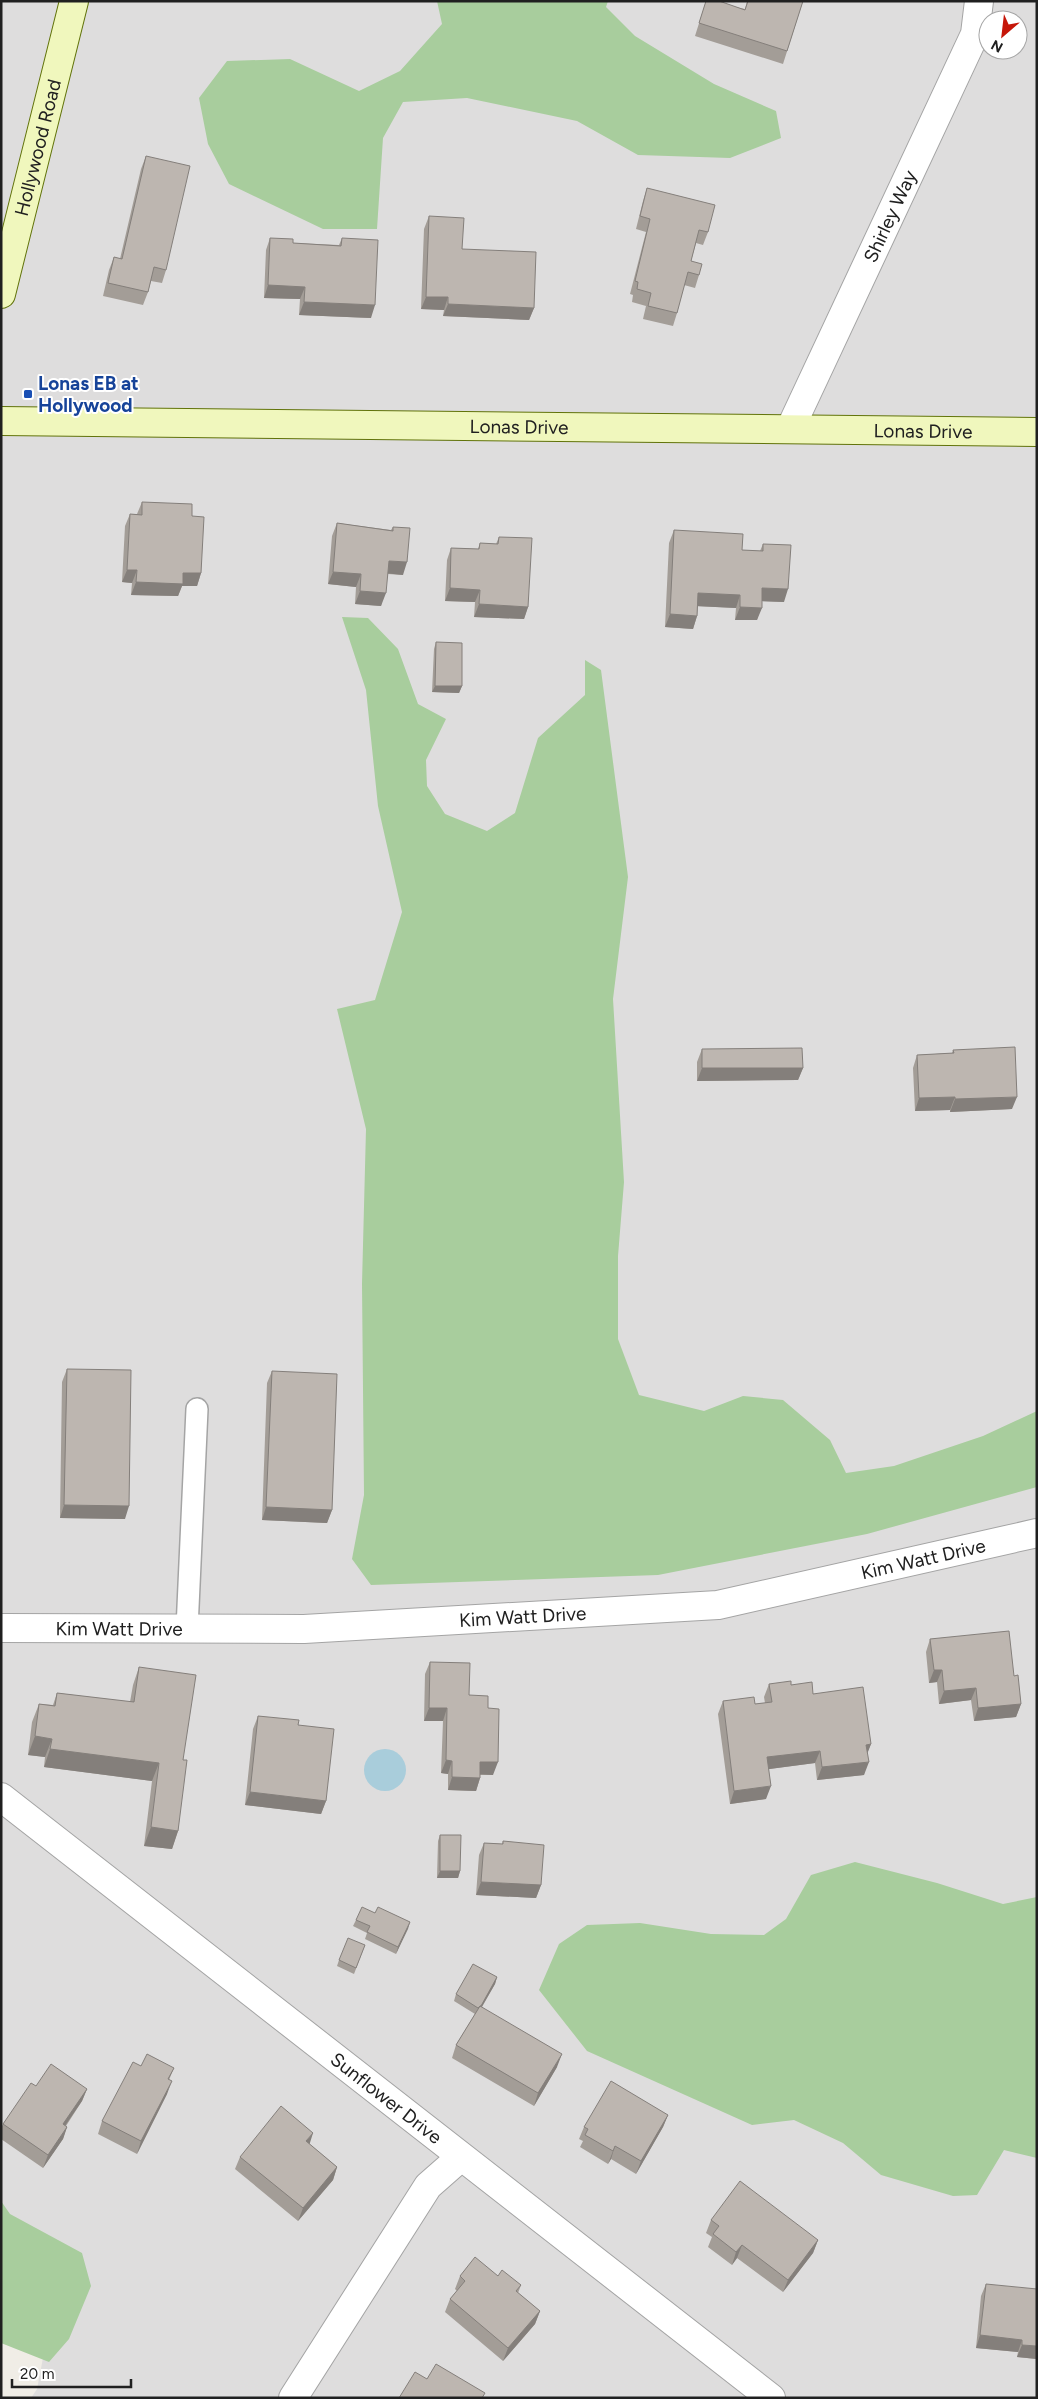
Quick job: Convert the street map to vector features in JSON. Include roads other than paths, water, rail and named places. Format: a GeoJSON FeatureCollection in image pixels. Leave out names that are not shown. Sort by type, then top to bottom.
{"type":"FeatureCollection","features":[{"type":"Feature","properties":{"kind":"street","name":"Hollywood Road"},"geometry":{"type":"LineString","coordinates":[[1,294],[74,1]]}},
{"type":"Feature","properties":{"kind":"street","name":"Shirley Way"},"geometry":{"type":"LineString","coordinates":[[790,429],[975,34],[979,1]]}},
{"type":"Feature","properties":{"kind":"street","name":"Lonas Drive"},"geometry":{"type":"LineString","coordinates":[[1,421],[1037,432]]}},
{"type":"Feature","properties":{"kind":"street","name":"Kim Watt Drive"},"geometry":{"type":"LineString","coordinates":[[1,1628],[304,1630],[718,1605],[1037,1533]]}},
{"type":"Feature","properties":{"kind":"street","name":"Sunflower Drive"},"geometry":{"type":"LineString","coordinates":[[1,1797],[771,2398]]}},
{"type":"Feature","properties":{"kind":"street"},"geometry":{"type":"LineString","coordinates":[[293,2398],[428,2186],[461,2157]]}},
{"type":"Feature","properties":{"kind":"lane"},"geometry":{"type":"LineString","coordinates":[[187,1629],[197,1409]]}},
{"type":"Feature","properties":{"kind":"water"},"geometry":{"type":"Polygon","coordinates":[[[389,1749],[397,1752],[403,1758],[406,1770],[403,1782],[397,1788],[381,1791],[373,1788],[367,1782],[364,1766],[367,1758],[373,1752],[389,1749]]]}},
{"type":"Feature","properties":{"kind":"place","name":"Lonas EB at Hollywood"},"geometry":{"type":"Point","coordinates":[28,394]}}]}
